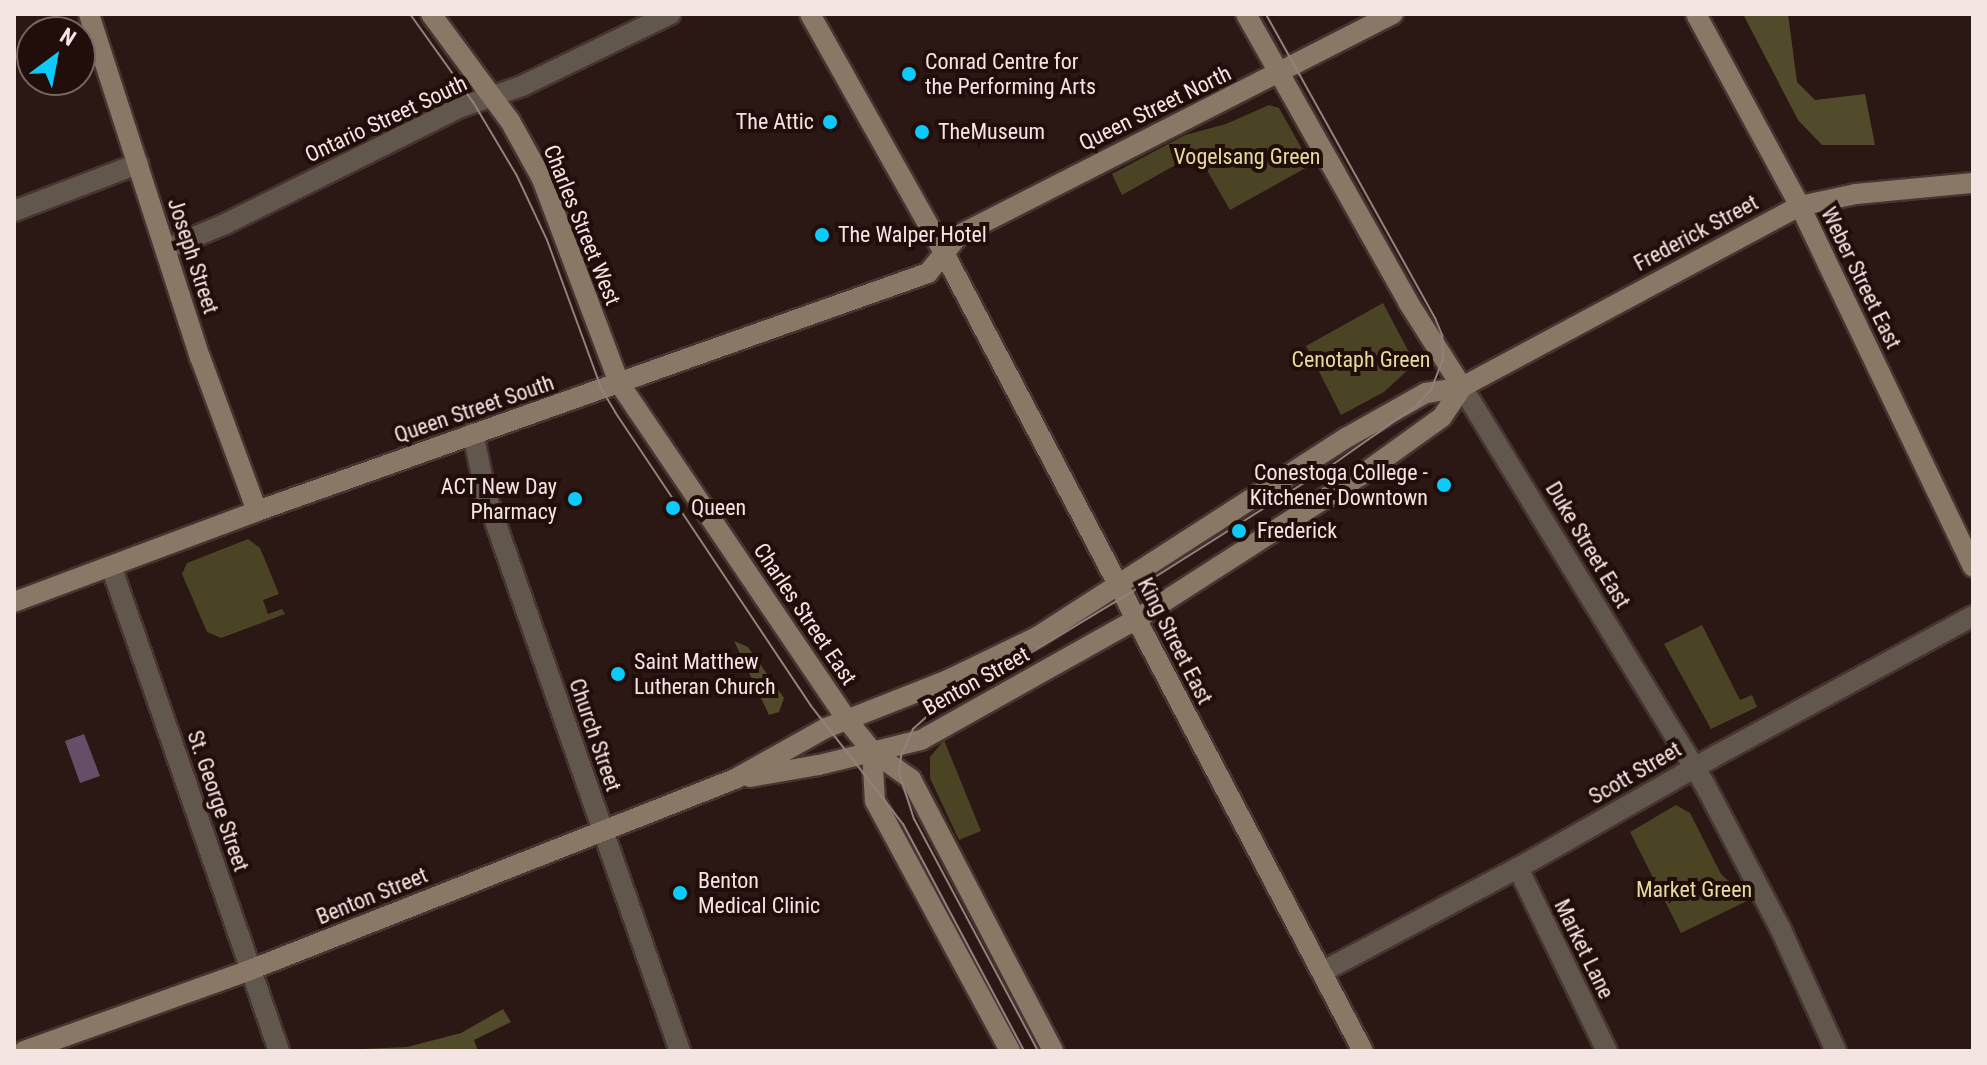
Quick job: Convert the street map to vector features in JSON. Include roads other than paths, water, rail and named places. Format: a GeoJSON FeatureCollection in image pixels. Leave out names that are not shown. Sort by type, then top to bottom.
{"type":"FeatureCollection","features":[{"type":"Feature","properties":{"kind":"main road","name":"Joseph Street"},"geometry":{"type":"LineString","coordinates":[[89,14],[200,357],[257,511]]}},
{"type":"Feature","properties":{"kind":"main road","name":"Charles Street West"},"geometry":{"type":"LineString","coordinates":[[431,14],[493,97],[542,179],[619,383]]}},
{"type":"Feature","properties":{"kind":"main road","name":"King Street East"},"geometry":{"type":"LineString","coordinates":[[810,14],[944,253],[1363,1051]]}},
{"type":"Feature","properties":{"kind":"main road","name":"Duke Street East"},"geometry":{"type":"LineString","coordinates":[[1246,14],[1408,302],[1462,387]]}},
{"type":"Feature","properties":{"kind":"main road","name":"Queen Street North"},"geometry":{"type":"LineString","coordinates":[[944,253],[959,235],[1169,125],[1278,75],[1393,14]]}},
{"type":"Feature","properties":{"kind":"main road","name":"Weber Street East"},"geometry":{"type":"LineString","coordinates":[[1696,14],[1800,206],[1973,567]]}},
{"type":"Feature","properties":{"kind":"main road","name":"Frederick Street"},"geometry":{"type":"LineString","coordinates":[[1119,584],[1373,423],[1431,390],[1462,387],[1800,206],[1856,194],[1973,183]]}},
{"type":"Feature","properties":{"kind":"main road","name":"Queen Street South"},"geometry":{"type":"LineString","coordinates":[[14,602],[473,433],[928,273],[944,253]]}},
{"type":"Feature","properties":{"kind":"main road","name":"Charles Street East"},"geometry":{"type":"LineString","coordinates":[[619,383],[847,720],[872,751],[911,779],[1053,1051]]}},
{"type":"Feature","properties":{"kind":"main road","name":"Frederick Street"},"geometry":{"type":"LineString","coordinates":[[1137,619],[1360,476],[1442,417],[1462,387]]}},
{"type":"Feature","properties":{"kind":"main road","name":"Benton Street"},"geometry":{"type":"LineString","coordinates":[[24,1051],[250,970],[735,779],[847,720],[935,685],[1037,637],[1119,584]]}},
{"type":"Feature","properties":{"kind":"main road","name":"Benton Street"},"geometry":{"type":"LineString","coordinates":[[735,779],[921,740],[1137,619]]}},
{"type":"Feature","properties":{"kind":"main road"},"geometry":{"type":"LineString","coordinates":[[911,779],[912,760],[921,740]]}},
{"type":"Feature","properties":{"kind":"main road"},"geometry":{"type":"LineString","coordinates":[[872,751],[875,801],[1010,1051]]}},
{"type":"Feature","properties":{"kind":"street","name":"Ontario Street South"},"geometry":{"type":"LineString","coordinates":[[166,249],[225,224],[461,107],[493,97],[670,14]]}},
{"type":"Feature","properties":{"kind":"street"},"geometry":{"type":"LineString","coordinates":[[14,211],[138,164]]}},
{"type":"Feature","properties":{"kind":"street","name":"Duke Street East"},"geometry":{"type":"LineString","coordinates":[[1462,387],[1694,767],[1776,921],[1836,1051]]}},
{"type":"Feature","properties":{"kind":"street","name":"Church Street"},"geometry":{"type":"LineString","coordinates":[[473,433],[486,495],[680,1051]]}},
{"type":"Feature","properties":{"kind":"street","name":"St. George Street"},"geometry":{"type":"LineString","coordinates":[[111,566],[279,1051]]}},
{"type":"Feature","properties":{"kind":"street","name":"Scott Street"},"geometry":{"type":"LineString","coordinates":[[1322,972],[1518,868],[1694,767],[1973,616]]}},
{"type":"Feature","properties":{"kind":"street","name":"Market Lane"},"geometry":{"type":"LineString","coordinates":[[1518,868],[1607,1051]]}},
{"type":"Feature","properties":{"kind":"tram line"},"geometry":{"type":"LineString","coordinates":[[410,14],[473,102],[516,174],[547,240],[602,390],[615,412],[811,706],[903,824],[1024,1051]]}},
{"type":"Feature","properties":{"kind":"tram line"},"geometry":{"type":"LineString","coordinates":[[1038,1051],[914,819],[899,773],[901,756],[913,729],[932,712],[1125,596],[1332,465],[1416,406],[1431,390],[1443,359],[1442,335],[1435,318],[1266,14]]}},
{"type":"Feature","properties":{"kind":"place","name":"Conrad Centre for the Performing Arts"},"geometry":{"type":"Point","coordinates":[909,74]}},
{"type":"Feature","properties":{"kind":"place","name":"The Attic"},"geometry":{"type":"Point","coordinates":[830,122]}},
{"type":"Feature","properties":{"kind":"place","name":"TheMuseum"},"geometry":{"type":"Point","coordinates":[922,132]}},
{"type":"Feature","properties":{"kind":"place","name":"The Walper Hotel"},"geometry":{"type":"Point","coordinates":[822,235]}},
{"type":"Feature","properties":{"kind":"place","name":"Conestoga College - Kitchener Downtown"},"geometry":{"type":"Point","coordinates":[1444,485]}},
{"type":"Feature","properties":{"kind":"place","name":"ACT New Day Pharmacy"},"geometry":{"type":"Point","coordinates":[575,499]}},
{"type":"Feature","properties":{"kind":"place","name":"Queen"},"geometry":{"type":"Point","coordinates":[673,508]}},
{"type":"Feature","properties":{"kind":"place","name":"Frederick"},"geometry":{"type":"Point","coordinates":[1239,531]}},
{"type":"Feature","properties":{"kind":"place","name":"Saint Matthew Lutheran Church"},"geometry":{"type":"Point","coordinates":[618,674]}},
{"type":"Feature","properties":{"kind":"place","name":"Benton Medical Clinic"},"geometry":{"type":"Point","coordinates":[680,893]}},
{"type":"Feature","properties":{"kind":"park label","name":"Vogelsang Green"},"geometry":{"type":"Point","coordinates":[1247,157]}},
{"type":"Feature","properties":{"kind":"park label","name":"Cenotaph Green"},"geometry":{"type":"Point","coordinates":[1361,360]}},
{"type":"Feature","properties":{"kind":"park label","name":"Market Green"},"geometry":{"type":"Point","coordinates":[1694,890]}}]}
